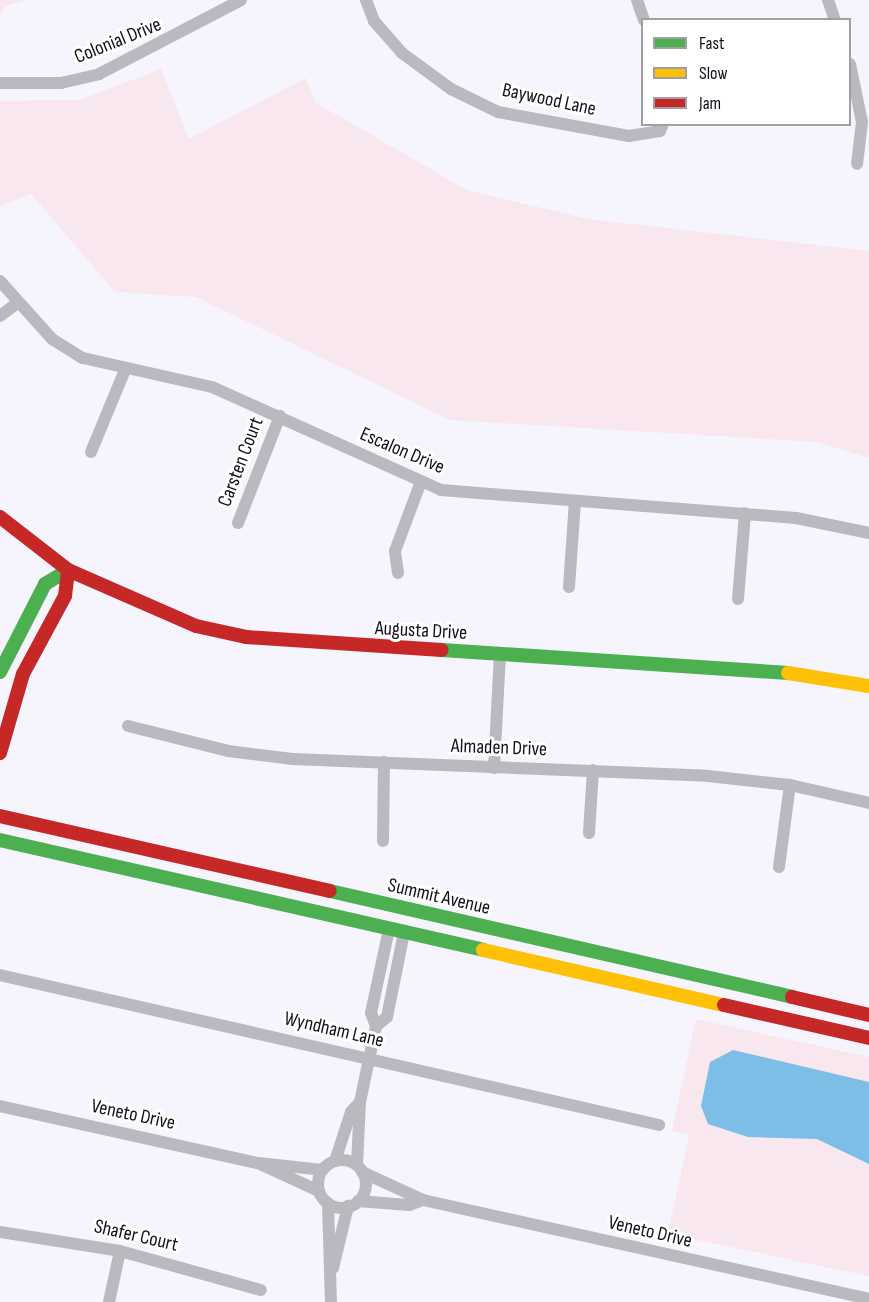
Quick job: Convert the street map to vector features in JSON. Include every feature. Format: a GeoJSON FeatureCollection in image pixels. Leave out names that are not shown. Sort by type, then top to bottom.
{"type":"FeatureCollection","features":[{"type":"Feature","properties":{"kind":"main road","name":"Augusta Drive"},"geometry":{"type":"LineString","coordinates":[[0,517],[68,570],[148,609],[246,637],[778,671],[869,686]]}},
{"type":"Feature","properties":{"kind":"main road"},"geometry":{"type":"LineString","coordinates":[[0,672],[45,584],[68,570]]}},
{"type":"Feature","properties":{"kind":"main road"},"geometry":{"type":"LineString","coordinates":[[0,753],[23,674],[65,596],[68,570]]}},
{"type":"Feature","properties":{"kind":"main road","name":"Summit Avenue"},"geometry":{"type":"LineString","coordinates":[[0,816],[869,1015]]}},
{"type":"Feature","properties":{"kind":"main road"},"geometry":{"type":"LineString","coordinates":[[0,840],[869,1038]]}},
{"type":"Feature","properties":{"kind":"street","name":"Colonial Drive"},"geometry":{"type":"LineString","coordinates":[[0,83],[61,83],[99,74],[241,0]]}},
{"type":"Feature","properties":{"kind":"street","name":"Baywood Lane"},"geometry":{"type":"LineString","coordinates":[[366,0],[374,21],[402,53],[451,89],[498,112],[629,136],[661,128]]}},
{"type":"Feature","properties":{"kind":"street"},"geometry":{"type":"LineString","coordinates":[[637,0],[643,18]]}},
{"type":"Feature","properties":{"kind":"street"},"geometry":{"type":"LineString","coordinates":[[828,0],[834,18]]}},
{"type":"Feature","properties":{"kind":"street"},"geometry":{"type":"LineString","coordinates":[[851,73],[862,122],[856,164]]}},
{"type":"Feature","properties":{"kind":"street","name":"Escalon Drive"},"geometry":{"type":"LineString","coordinates":[[0,281],[17,303],[67,349],[125,370],[197,383],[280,416],[420,484],[472,495],[745,513],[869,533]]}},
{"type":"Feature","properties":{"kind":"street"},"geometry":{"type":"LineString","coordinates":[[0,316],[17,303]]}},
{"type":"Feature","properties":{"kind":"street"},"geometry":{"type":"LineString","coordinates":[[92,452],[125,370]]}},
{"type":"Feature","properties":{"kind":"street","name":"Carsten Court"},"geometry":{"type":"LineString","coordinates":[[238,523],[280,416]]}},
{"type":"Feature","properties":{"kind":"street"},"geometry":{"type":"LineString","coordinates":[[398,573],[395,551],[420,484]]}},
{"type":"Feature","properties":{"kind":"street"},"geometry":{"type":"LineString","coordinates":[[569,587],[575,502]]}},
{"type":"Feature","properties":{"kind":"street"},"geometry":{"type":"LineString","coordinates":[[738,599],[745,513]]}},
{"type":"Feature","properties":{"kind":"street"},"geometry":{"type":"LineString","coordinates":[[494,768],[500,655]]}},
{"type":"Feature","properties":{"kind":"street","name":"Almaden Drive"},"geometry":{"type":"LineString","coordinates":[[128,726],[228,751],[494,768],[593,770],[790,785],[869,803]]}},
{"type":"Feature","properties":{"kind":"street"},"geometry":{"type":"LineString","coordinates":[[383,841],[384,762]]}},
{"type":"Feature","properties":{"kind":"street"},"geometry":{"type":"LineString","coordinates":[[589,833],[593,770]]}},
{"type":"Feature","properties":{"kind":"street"},"geometry":{"type":"LineString","coordinates":[[779,867],[790,785]]}},
{"type":"Feature","properties":{"kind":"street"},"geometry":{"type":"LineString","coordinates":[[332,1269],[353,1204],[366,1187],[360,1169],[360,1102],[376,1026],[371,1013],[388,929]]}},
{"type":"Feature","properties":{"kind":"street"},"geometry":{"type":"LineString","coordinates":[[376,1026],[387,1017],[404,933]]}},
{"type":"Feature","properties":{"kind":"street","name":"Wyndham Lane"},"geometry":{"type":"LineString","coordinates":[[0,975],[659,1125]]}},
{"type":"Feature","properties":{"kind":"street"},"geometry":{"type":"LineString","coordinates":[[331,1302],[332,1269],[328,1203],[319,1191],[323,1170],[335,1161],[351,1112],[360,1102]]}},
{"type":"Feature","properties":{"kind":"street","name":"Veneto Drive"},"geometry":{"type":"LineString","coordinates":[[0,1106],[258,1163],[323,1170]]}},
{"type":"Feature","properties":{"kind":"street"},"geometry":{"type":"LineString","coordinates":[[335,1161],[360,1169]]}},
{"type":"Feature","properties":{"kind":"street","name":"Veneto Drive"},"geometry":{"type":"LineString","coordinates":[[258,1163],[319,1191]]}},
{"type":"Feature","properties":{"kind":"street","name":"Veneto Drive"},"geometry":{"type":"LineString","coordinates":[[360,1169],[423,1200],[869,1299]]}},
{"type":"Feature","properties":{"kind":"street","name":"Veneto Drive"},"geometry":{"type":"LineString","coordinates":[[353,1204],[409,1205],[423,1200]]}},
{"type":"Feature","properties":{"kind":"street"},"geometry":{"type":"LineString","coordinates":[[328,1203],[353,1204]]}},
{"type":"Feature","properties":{"kind":"street","name":"Shafer Court"},"geometry":{"type":"LineString","coordinates":[[0,1232],[120,1251],[261,1290]]}},
{"type":"Feature","properties":{"kind":"street"},"geometry":{"type":"LineString","coordinates":[[109,1302],[120,1251]]}},
{"type":"Feature","properties":{"kind":"shaded area"},"geometry":{"type":"Polygon","coordinates":[[[0,0],[27,0],[6,6],[0,15],[0,0]]]}},
{"type":"Feature","properties":{"kind":"shaded area"},"geometry":{"type":"Polygon","coordinates":[[[161,69],[189,139],[306,78],[316,103],[467,190],[588,219],[869,251],[869,458],[817,442],[450,420],[196,297],[115,292],[31,194],[0,206],[0,101],[80,100],[161,69]]]}},
{"type":"Feature","properties":{"kind":"shaded area"},"geometry":{"type":"Polygon","coordinates":[[[696,1019],[869,1057],[869,1276],[668,1234],[689,1135],[672,1131],[696,1019]]]}},
{"type":"Feature","properties":{"kind":"water"},"geometry":{"type":"Polygon","coordinates":[[[733,1050],[869,1082],[869,1164],[817,1139],[748,1137],[708,1124],[701,1106],[710,1062],[733,1050]]]}},
{"type":"Feature","properties":{"kind":"traffic: fast"},"geometry":{"type":"LineString","coordinates":[[0,672],[45,584],[68,570]]}},
{"type":"Feature","properties":{"kind":"traffic: fast"},"geometry":{"type":"LineString","coordinates":[[442,650],[788,673]]}},
{"type":"Feature","properties":{"kind":"traffic: fast"},"geometry":{"type":"LineString","coordinates":[[0,840],[483,950]]}},
{"type":"Feature","properties":{"kind":"traffic: fast"},"geometry":{"type":"LineString","coordinates":[[330,891],[792,997]]}},
{"type":"Feature","properties":{"kind":"traffic: slow"},"geometry":{"type":"LineString","coordinates":[[788,673],[869,686]]}},
{"type":"Feature","properties":{"kind":"traffic: slow"},"geometry":{"type":"LineString","coordinates":[[483,950],[724,1005]]}},
{"type":"Feature","properties":{"kind":"traffic: jam"},"geometry":{"type":"LineString","coordinates":[[0,517],[68,570],[196,626],[246,637],[442,650]]}},
{"type":"Feature","properties":{"kind":"traffic: jam"},"geometry":{"type":"LineString","coordinates":[[0,753],[23,674],[65,596],[68,570]]}},
{"type":"Feature","properties":{"kind":"traffic: jam"},"geometry":{"type":"LineString","coordinates":[[0,816],[330,891]]}},
{"type":"Feature","properties":{"kind":"traffic: jam"},"geometry":{"type":"LineString","coordinates":[[792,997],[869,1015]]}},
{"type":"Feature","properties":{"kind":"traffic: jam"},"geometry":{"type":"LineString","coordinates":[[724,1005],[869,1038]]}}]}
